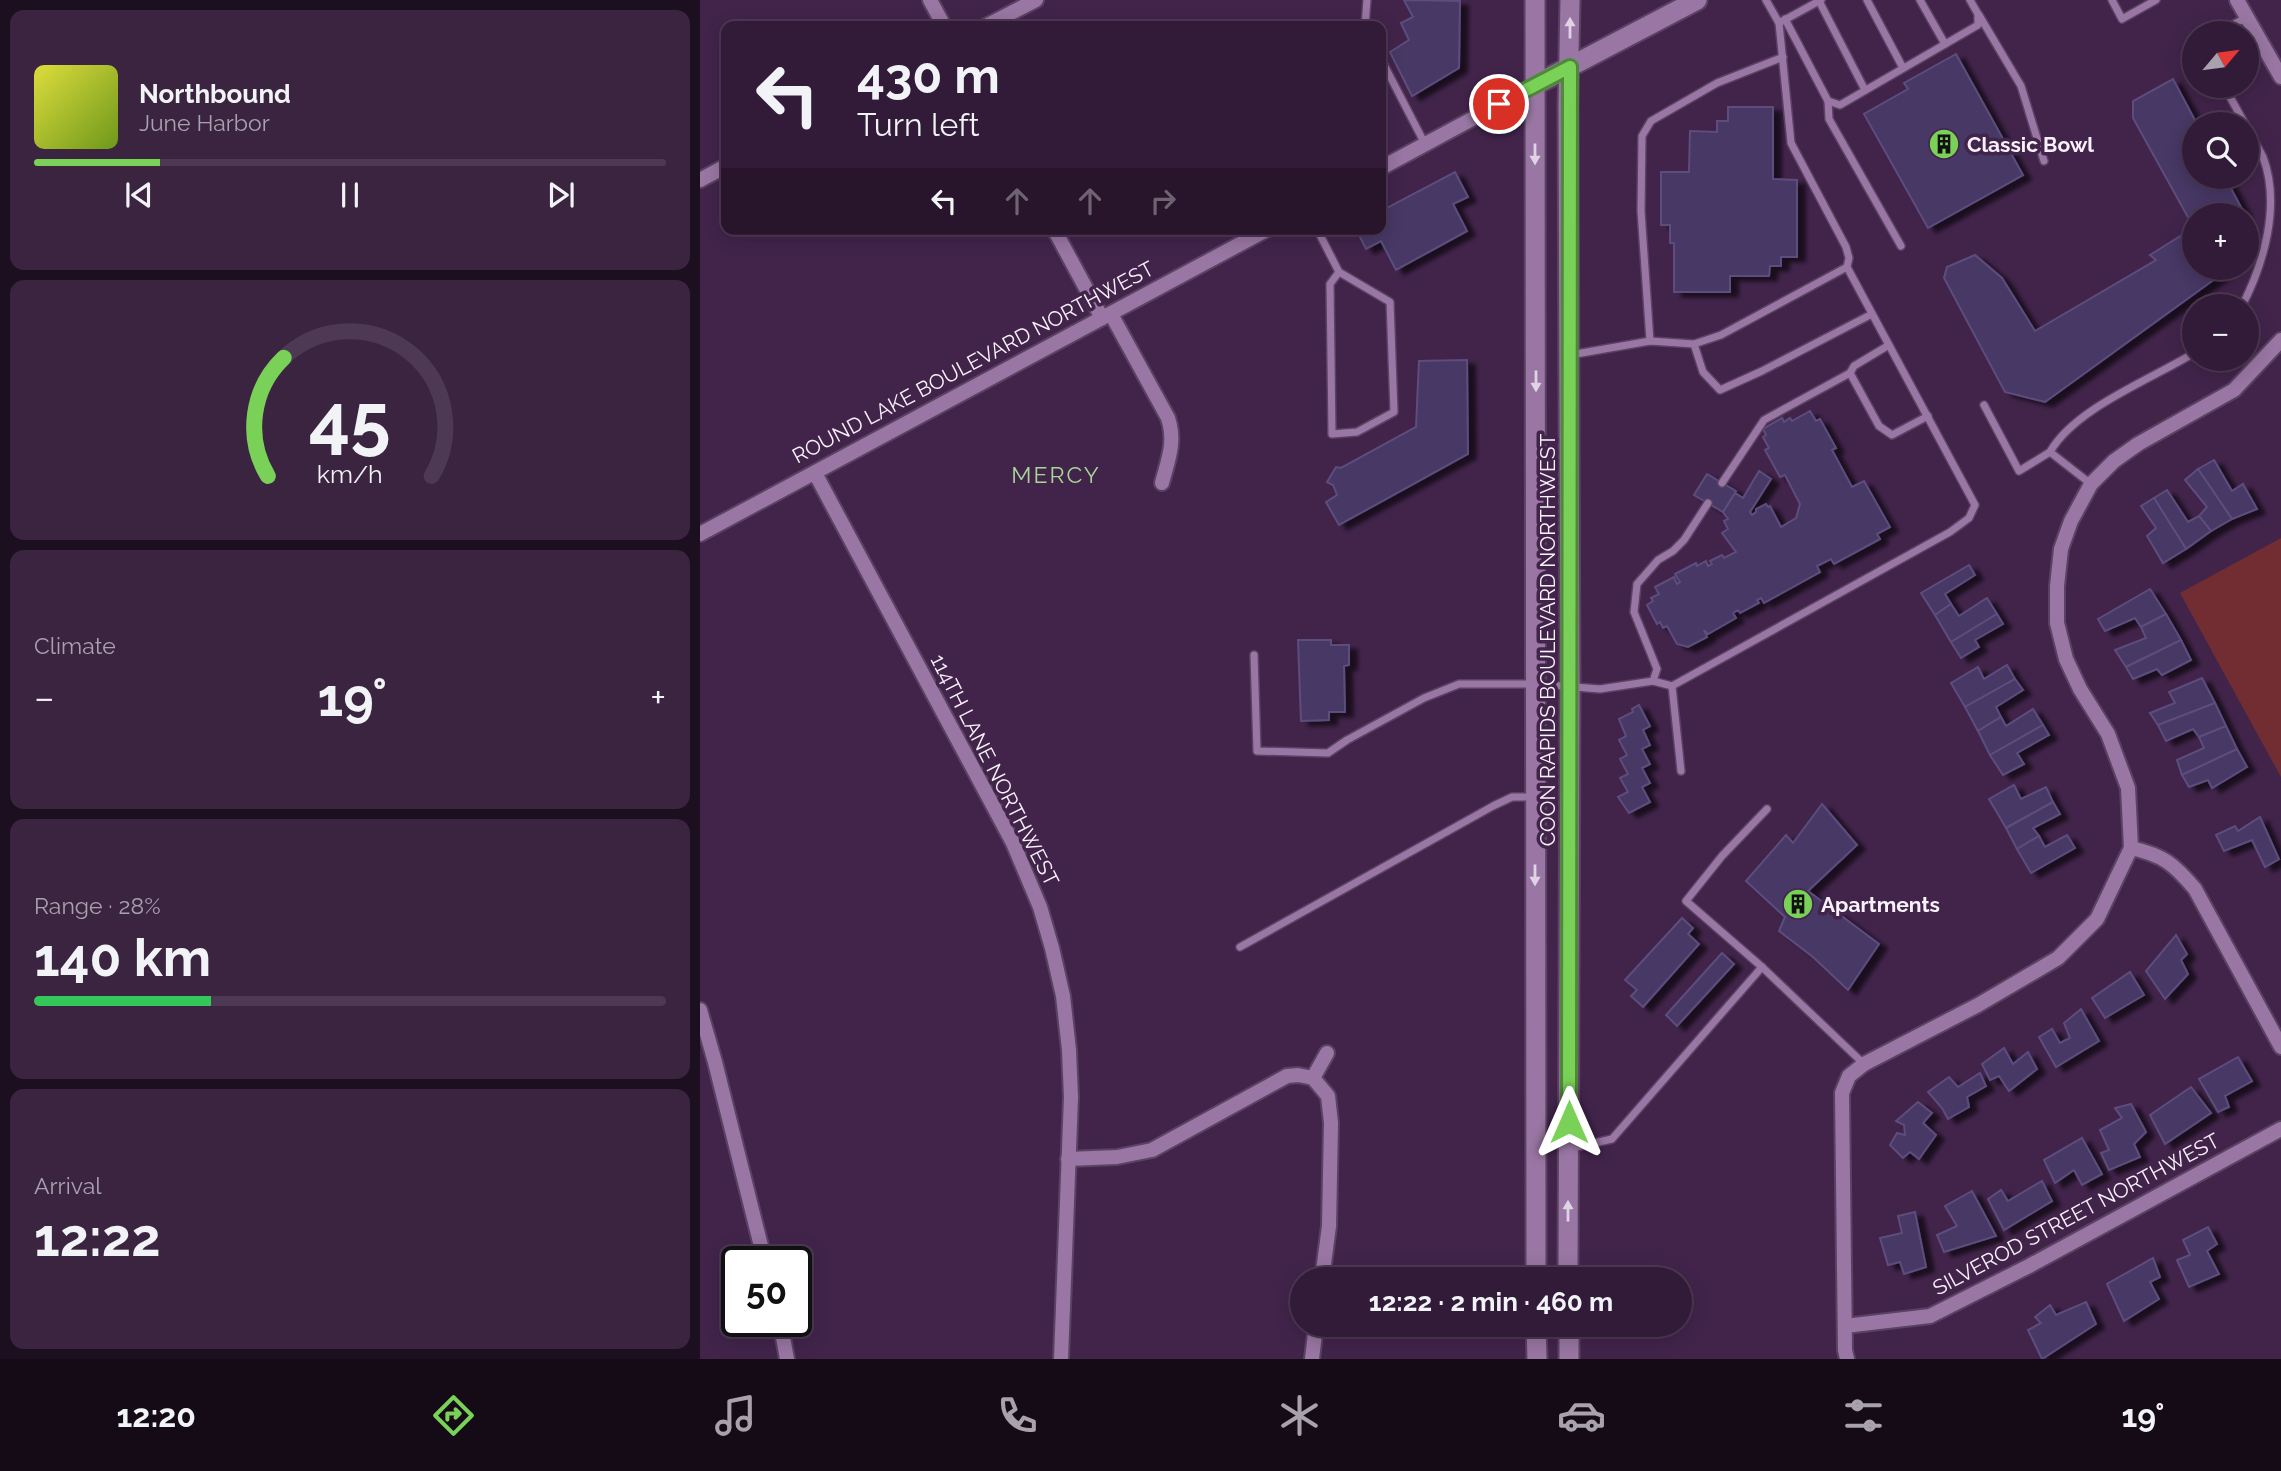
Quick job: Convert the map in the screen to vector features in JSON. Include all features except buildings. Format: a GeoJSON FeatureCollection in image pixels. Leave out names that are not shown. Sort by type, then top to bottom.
{"type":"FeatureCollection","features":[{"type":"Feature","properties":{"kind":"main road","name":"COON RAPIDS BOULEVARD NORTHWEST"},"geometry":{"type":"LineString","coordinates":[[1535,0],[1536,1267]]}},
{"type":"Feature","properties":{"kind":"main road","name":"COON RAPIDS BOULEVARD NORTHWEST"},"geometry":{"type":"LineString","coordinates":[[1568,1267],[1570,0]]}},
{"type":"Feature","properties":{"kind":"main road"},"geometry":{"type":"LineString","coordinates":[[1535,85],[1697,0]]}},
{"type":"Feature","properties":{"kind":"main road"},"geometry":{"type":"LineString","coordinates":[[1536,1337],[1536,1359]]}},
{"type":"Feature","properties":{"kind":"main road"},"geometry":{"type":"LineString","coordinates":[[1569,1337],[1569,1359]]}},
{"type":"Feature","properties":{"kind":"street"},"geometry":{"type":"LineString","coordinates":[[930,0],[941,21]]}},
{"type":"Feature","properties":{"kind":"street"},"geometry":{"type":"LineString","coordinates":[[996,21],[1036,0]]}},
{"type":"Feature","properties":{"kind":"street"},"geometry":{"type":"LineString","coordinates":[[2237,0],[2281,77]]}},
{"type":"Feature","properties":{"kind":"street"},"geometry":{"type":"LineString","coordinates":[[1386,165],[1535,85]]}},
{"type":"Feature","properties":{"kind":"street"},"geometry":{"type":"LineString","coordinates":[[700,180],[721,169]]}},
{"type":"Feature","properties":{"kind":"street"},"geometry":{"type":"LineString","coordinates":[[1058,235],[1168,418],[1172,446],[1161,483]]}},
{"type":"Feature","properties":{"kind":"street","name":"ROUND LAKE BOULEVARD NORTHWEST"},"geometry":{"type":"LineString","coordinates":[[700,534],[1257,235]]}},
{"type":"Feature","properties":{"kind":"street"},"geometry":{"type":"LineString","coordinates":[[1847,1359],[1842,1093],[1850,1076],[1864,1063],[1978,1005],[2057,958],[2097,919],[2130,848],[2128,788],[2108,734],[2080,689],[2066,659],[2057,623],[2061,550],[2079,504],[2091,484],[2113,461],[2234,390],[2281,340]]}},
{"type":"Feature","properties":{"kind":"street","name":"114TH LANE NORTHWEST"},"geometry":{"type":"LineString","coordinates":[[815,473],[988,795],[1024,867],[1040,907],[1063,996],[1071,1075],[1061,1359]]}},
{"type":"Feature","properties":{"kind":"street"},"geometry":{"type":"LineString","coordinates":[[2130,848],[2154,853],[2177,867],[2195,889],[2281,1047]]}},
{"type":"Feature","properties":{"kind":"street"},"geometry":{"type":"LineString","coordinates":[[700,1010],[761,1246]]}},
{"type":"Feature","properties":{"kind":"street"},"geometry":{"type":"LineString","coordinates":[[1313,1078],[1327,1053]]}},
{"type":"Feature","properties":{"kind":"street"},"geometry":{"type":"LineString","coordinates":[[1068,1159],[1117,1157],[1152,1150],[1287,1076],[1313,1078],[1328,1097],[1331,1123],[1329,1218],[1323,1267]]}},
{"type":"Feature","properties":{"kind":"street","name":"SILVEROD STREET NORTHWEST"},"geometry":{"type":"LineString","coordinates":[[1845,1326],[1930,1316],[2029,1266],[2281,1129]]}},
{"type":"Feature","properties":{"kind":"street"},"geometry":{"type":"LineString","coordinates":[[782,1337],[787,1359]]}},
{"type":"Feature","properties":{"kind":"street"},"geometry":{"type":"LineString","coordinates":[[1312,1359],[1315,1337]]}},
{"type":"Feature","properties":{"kind":"lane"},"geometry":{"type":"LineString","coordinates":[[1365,21],[1367,0]]}},
{"type":"Feature","properties":{"kind":"lane"},"geometry":{"type":"LineString","coordinates":[[1766,0],[1782,21],[1828,101],[1829,119],[1901,246]]}},
{"type":"Feature","properties":{"kind":"lane"},"geometry":{"type":"LineString","coordinates":[[1782,21],[1820,0],[1865,90]]}},
{"type":"Feature","properties":{"kind":"lane"},"geometry":{"type":"LineString","coordinates":[[1867,0],[1903,68]]}},
{"type":"Feature","properties":{"kind":"lane"},"geometry":{"type":"LineString","coordinates":[[1920,0],[1945,44]]}},
{"type":"Feature","properties":{"kind":"lane"},"geometry":{"type":"LineString","coordinates":[[1970,0],[2021,86],[2044,161]]}},
{"type":"Feature","properties":{"kind":"lane"},"geometry":{"type":"LineString","coordinates":[[2112,0],[2122,19],[2155,0]]}},
{"type":"Feature","properties":{"kind":"lane"},"geometry":{"type":"LineString","coordinates":[[1828,101],[1840,105],[1978,25],[1978,14]]}},
{"type":"Feature","properties":{"kind":"lane"},"geometry":{"type":"LineString","coordinates":[[2240,21],[2247,17]]}},
{"type":"Feature","properties":{"kind":"lane"},"geometry":{"type":"LineString","coordinates":[[1254,654],[1257,751],[1328,753],[1346,740],[1442,689],[1474,683],[1600,689],[1653,681],[1672,686],[1938,539],[1969,518],[1975,505],[1847,267],[1849,258],[1846,247],[1791,143],[1782,21]]}},
{"type":"Feature","properties":{"kind":"lane"},"geometry":{"type":"LineString","coordinates":[[1650,341],[1641,211],[1642,136],[1651,121],[1717,83],[1783,57]]}},
{"type":"Feature","properties":{"kind":"lane"},"geometry":{"type":"LineString","coordinates":[[1386,69],[1425,144]]}},
{"type":"Feature","properties":{"kind":"lane"},"geometry":{"type":"LineString","coordinates":[[2248,294],[2271,216],[2270,190],[2259,151]]}},
{"type":"Feature","properties":{"kind":"lane"},"geometry":{"type":"LineString","coordinates":[[1320,235],[1339,272],[1390,302],[1394,412],[1357,432],[1332,433],[1330,284],[1339,272]]}},
{"type":"Feature","properties":{"kind":"lane"},"geometry":{"type":"LineString","coordinates":[[1569,355],[1650,341],[1695,344],[1721,335],[1847,267]]}},
{"type":"Feature","properties":{"kind":"lane"},"geometry":{"type":"LineString","coordinates":[[1695,344],[1703,372],[1720,390],[1762,372],[1872,314]]}},
{"type":"Feature","properties":{"kind":"lane"},"geometry":{"type":"LineString","coordinates":[[1722,483],[1764,420],[1850,373],[1854,366],[1889,345]]}},
{"type":"Feature","properties":{"kind":"lane"},"geometry":{"type":"LineString","coordinates":[[1984,405],[2019,471],[2050,452],[2054,444],[2073,426],[2103,404],[2182,360]]}},
{"type":"Feature","properties":{"kind":"lane"},"geometry":{"type":"LineString","coordinates":[[1850,373],[1879,426],[1892,435],[1928,416]]}},
{"type":"Feature","properties":{"kind":"lane"},"geometry":{"type":"LineString","coordinates":[[2050,452],[2091,484]]}},
{"type":"Feature","properties":{"kind":"lane"},"geometry":{"type":"LineString","coordinates":[[1653,681],[1657,669],[1634,612],[1637,584],[1658,560],[1684,540],[1708,503]]}},
{"type":"Feature","properties":{"kind":"lane"},"geometry":{"type":"LineString","coordinates":[[1672,686],[1681,771]]}},
{"type":"Feature","properties":{"kind":"lane"},"geometry":{"type":"LineString","coordinates":[[1240,947],[1493,806],[1512,797],[1536,797]]}},
{"type":"Feature","properties":{"kind":"lane"},"geometry":{"type":"LineString","coordinates":[[1767,809],[1721,856],[1686,901],[1762,967],[1864,1063]]}},
{"type":"Feature","properties":{"kind":"lane"},"geometry":{"type":"LineString","coordinates":[[1568,1149],[1612,1139],[1762,967]]}},
{"type":"Feature","properties":{"kind":"shaded area"},"geometry":{"type":"Polygon","coordinates":[[[2281,538],[2281,777],[2180,593],[2281,538]]]}},
{"type":"Feature","properties":{"kind":"place","name":"Classic Bowl"},"geometry":{"type":"Point","coordinates":[1944,144]}},
{"type":"Feature","properties":{"kind":"place","name":"Apartments"},"geometry":{"type":"Point","coordinates":[1798,904]}},
{"type":"Feature","properties":{"kind":"district","name":"MERCY"},"geometry":{"type":"Point","coordinates":[1056,474]}},
{"type":"Feature","properties":{"kind":"route"},"geometry":{"type":"LineString","coordinates":[[1499,104],[1570,67],[1569,1122]]}}]}
